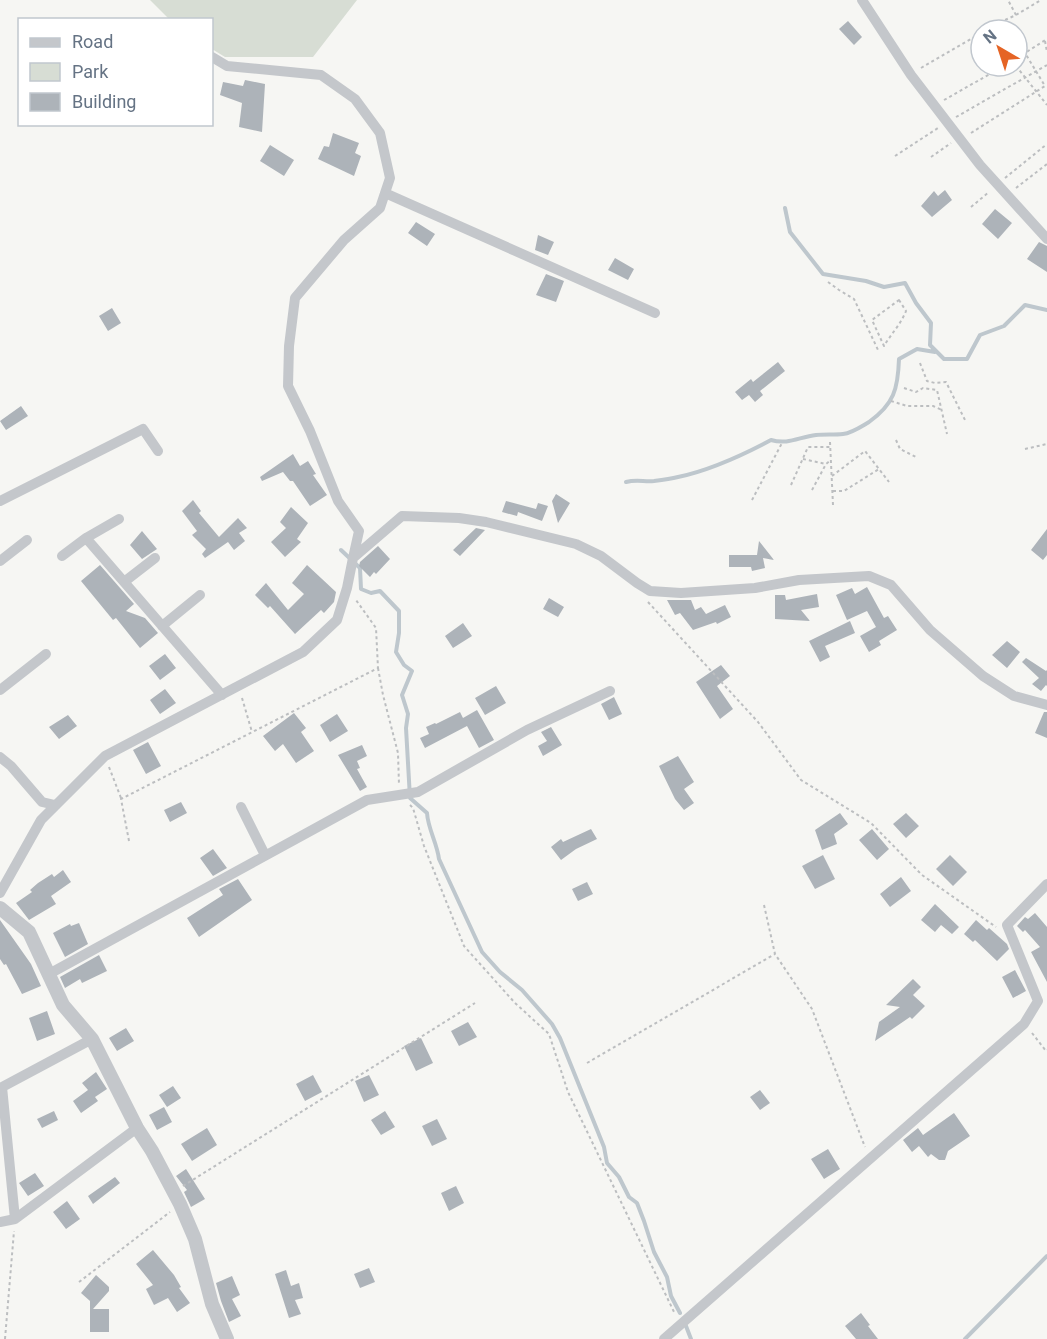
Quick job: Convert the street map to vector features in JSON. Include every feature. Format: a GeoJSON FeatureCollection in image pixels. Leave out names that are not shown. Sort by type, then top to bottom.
{"type":"FeatureCollection","features":[{"type":"Feature","properties":{"kind":"street"},"geometry":{"type":"LineString","coordinates":[[862,0],[911,75],[980,165],[1047,239]]}},
{"type":"Feature","properties":{"kind":"street"},"geometry":{"type":"LineString","coordinates":[[0,893],[41,820],[105,756],[303,652],[337,620],[347,588],[359,531],[338,501],[310,431],[288,386],[289,346],[295,298],[344,240],[380,208],[390,178],[380,133],[355,99],[321,75],[228,66],[213,58]]}},
{"type":"Feature","properties":{"kind":"street"},"geometry":{"type":"LineString","coordinates":[[385,193],[655,313]]}},
{"type":"Feature","properties":{"kind":"street"},"geometry":{"type":"LineString","coordinates":[[0,501],[143,429],[158,451]]}},
{"type":"Feature","properties":{"kind":"street"},"geometry":{"type":"LineString","coordinates":[[353,558],[402,516],[459,518],[531,531],[576,543],[601,556],[650,591],[681,593],[755,588],[799,580],[869,576],[891,585],[930,630],[983,676],[1014,696],[1047,705]]}},
{"type":"Feature","properties":{"kind":"street"},"geometry":{"type":"LineString","coordinates":[[62,556],[86,538],[119,519]]}},
{"type":"Feature","properties":{"kind":"street"},"geometry":{"type":"LineString","coordinates":[[86,538],[222,695]]}},
{"type":"Feature","properties":{"kind":"street"},"geometry":{"type":"LineString","coordinates":[[0,561],[27,540]]}},
{"type":"Feature","properties":{"kind":"street"},"geometry":{"type":"LineString","coordinates":[[124,582],[155,558]]}},
{"type":"Feature","properties":{"kind":"street"},"geometry":{"type":"LineString","coordinates":[[162,626],[201,596]]}},
{"type":"Feature","properties":{"kind":"street"},"geometry":{"type":"LineString","coordinates":[[0,690],[46,654]]}},
{"type":"Feature","properties":{"kind":"street"},"geometry":{"type":"LineString","coordinates":[[49,974],[367,800],[418,792],[527,730],[610,691]]}},
{"type":"Feature","properties":{"kind":"street"},"geometry":{"type":"LineString","coordinates":[[0,757],[11,766],[42,802],[55,805]]}},
{"type":"Feature","properties":{"kind":"street"},"geometry":{"type":"LineString","coordinates":[[241,807],[265,855]]}},
{"type":"Feature","properties":{"kind":"street"},"geometry":{"type":"LineString","coordinates":[[664,1339],[1024,1024],[1038,1001],[1007,925],[1047,884]]}},
{"type":"Feature","properties":{"kind":"street"},"geometry":{"type":"LineString","coordinates":[[0,908],[29,932],[63,1005],[92,1039],[137,1128],[152,1151],[195,1239],[212,1304],[227,1339]]}},
{"type":"Feature","properties":{"kind":"street"},"geometry":{"type":"LineString","coordinates":[[15,1219],[2,1087],[92,1039]]}},
{"type":"Feature","properties":{"kind":"street"},"geometry":{"type":"LineString","coordinates":[[0,1222],[15,1219],[137,1128]]}},
{"type":"Feature","properties":{"kind":"path"},"geometry":{"type":"LineString","coordinates":[[1008,0],[1016,15]]}},
{"type":"Feature","properties":{"kind":"path"},"geometry":{"type":"LineString","coordinates":[[1010,18],[1041,0]]}},
{"type":"Feature","properties":{"kind":"path"},"geometry":{"type":"LineString","coordinates":[[911,75],[969,40]]}},
{"type":"Feature","properties":{"kind":"path"},"geometry":{"type":"LineString","coordinates":[[1029,51],[1046,40],[1047,52]]}},
{"type":"Feature","properties":{"kind":"path"},"geometry":{"type":"LineString","coordinates":[[931,157],[1046,85],[1029,59]]}},
{"type":"Feature","properties":{"kind":"path"},"geometry":{"type":"LineString","coordinates":[[1029,76],[1047,64]]}},
{"type":"Feature","properties":{"kind":"path"},"geometry":{"type":"LineString","coordinates":[[936,105],[983,78]]}},
{"type":"Feature","properties":{"kind":"path"},"geometry":{"type":"LineString","coordinates":[[895,156],[948,122],[1025,78],[1047,105]]}},
{"type":"Feature","properties":{"kind":"path"},"geometry":{"type":"LineString","coordinates":[[971,207],[1047,144]]}},
{"type":"Feature","properties":{"kind":"path"},"geometry":{"type":"LineString","coordinates":[[1007,196],[1047,164]]}},
{"type":"Feature","properties":{"kind":"path"},"geometry":{"type":"LineString","coordinates":[[828,282],[854,299],[879,352]]}},
{"type":"Feature","properties":{"kind":"path"},"geometry":{"type":"LineString","coordinates":[[865,323],[899,300],[906,310],[902,323],[892,332],[884,346],[872,320]]}},
{"type":"Feature","properties":{"kind":"path"},"geometry":{"type":"LineString","coordinates":[[920,363],[927,381],[946,382],[965,420]]}},
{"type":"Feature","properties":{"kind":"path"},"geometry":{"type":"LineString","coordinates":[[904,388],[916,392],[923,388],[937,390],[947,434]]}},
{"type":"Feature","properties":{"kind":"path"},"geometry":{"type":"LineString","coordinates":[[891,401],[907,406],[933,406],[942,410]]}},
{"type":"Feature","properties":{"kind":"path"},"geometry":{"type":"LineString","coordinates":[[896,440],[900,449],[918,458]]}},
{"type":"Feature","properties":{"kind":"path"},"geometry":{"type":"LineString","coordinates":[[830,441],[833,505]]}},
{"type":"Feature","properties":{"kind":"path"},"geometry":{"type":"LineString","coordinates":[[752,500],[782,443]]}},
{"type":"Feature","properties":{"kind":"path"},"geometry":{"type":"LineString","coordinates":[[1025,449],[1047,444]]}},
{"type":"Feature","properties":{"kind":"path"},"geometry":{"type":"LineString","coordinates":[[790,485],[808,447],[830,447]]}},
{"type":"Feature","properties":{"kind":"path"},"geometry":{"type":"LineString","coordinates":[[832,476],[865,451],[889,482]]}},
{"type":"Feature","properties":{"kind":"path"},"geometry":{"type":"LineString","coordinates":[[803,459],[826,464]]}},
{"type":"Feature","properties":{"kind":"path"},"geometry":{"type":"LineString","coordinates":[[812,490],[826,464],[831,460]]}},
{"type":"Feature","properties":{"kind":"path"},"geometry":{"type":"LineString","coordinates":[[833,491],[844,491],[879,469]]}},
{"type":"Feature","properties":{"kind":"path"},"geometry":{"type":"LineString","coordinates":[[637,583],[651,606],[758,722],[801,780],[871,823],[922,875],[997,928],[1007,925]]}},
{"type":"Feature","properties":{"kind":"path"},"geometry":{"type":"LineString","coordinates":[[347,588],[376,628],[378,669],[398,753],[400,794],[413,808],[424,846],[464,946],[515,1003],[549,1034],[568,1092],[680,1326]]}},
{"type":"Feature","properties":{"kind":"path"},"geometry":{"type":"LineString","coordinates":[[121,798],[378,669]]}},
{"type":"Feature","properties":{"kind":"path"},"geometry":{"type":"LineString","coordinates":[[238,687],[252,732]]}},
{"type":"Feature","properties":{"kind":"path"},"geometry":{"type":"LineString","coordinates":[[105,756],[121,798],[129,842]]}},
{"type":"Feature","properties":{"kind":"path"},"geometry":{"type":"LineString","coordinates":[[764,905],[775,954],[812,1009],[869,1159]]}},
{"type":"Feature","properties":{"kind":"path"},"geometry":{"type":"LineString","coordinates":[[587,1063],[775,954]]}},
{"type":"Feature","properties":{"kind":"path"},"geometry":{"type":"LineString","coordinates":[[79,1282],[176,1198],[475,1003]]}},
{"type":"Feature","properties":{"kind":"path"},"geometry":{"type":"LineString","coordinates":[[1024,1024],[1047,1050]]}},
{"type":"Feature","properties":{"kind":"path"},"geometry":{"type":"LineString","coordinates":[[5,1339],[15,1219]]}},
{"type":"Feature","properties":{"kind":"green space"},"geometry":{"type":"Polygon","coordinates":[[[150,0],[357,0],[313,57],[225,57],[213,50],[213,18],[168,18],[150,0]]]}},
{"type":"Feature","properties":{"kind":"building"},"geometry":{"type":"Polygon","coordinates":[[[848,21],[862,37],[854,45],[839,29],[848,21]]]}},
{"type":"Feature","properties":{"kind":"building"},"geometry":{"type":"Polygon","coordinates":[[[245,80],[265,84],[262,132],[239,127],[242,103],[220,95],[223,82],[243,86],[245,80]]]}},
{"type":"Feature","properties":{"kind":"building"},"geometry":{"type":"Polygon","coordinates":[[[333,133],[359,143],[355,153],[361,156],[354,176],[318,159],[324,146],[329,147],[333,133]]]}},
{"type":"Feature","properties":{"kind":"building"},"geometry":{"type":"Polygon","coordinates":[[[270,145],[294,160],[284,176],[260,161],[270,145]]]}},
{"type":"Feature","properties":{"kind":"building"},"geometry":{"type":"Polygon","coordinates":[[[945,190],[952,200],[932,217],[921,206],[934,191],[938,196],[945,190]]]}},
{"type":"Feature","properties":{"kind":"building"},"geometry":{"type":"Polygon","coordinates":[[[995,209],[1012,223],[998,239],[982,224],[995,209]]]}},
{"type":"Feature","properties":{"kind":"building"},"geometry":{"type":"Polygon","coordinates":[[[416,222],[435,234],[427,246],[408,233],[416,222]]]}},
{"type":"Feature","properties":{"kind":"building"},"geometry":{"type":"Polygon","coordinates":[[[538,235],[554,242],[548,255],[535,250],[538,235]]]}},
{"type":"Feature","properties":{"kind":"building"},"geometry":{"type":"Polygon","coordinates":[[[1039,242],[1047,246],[1047,272],[1027,259],[1039,242]]]}},
{"type":"Feature","properties":{"kind":"building"},"geometry":{"type":"Polygon","coordinates":[[[615,258],[634,269],[628,280],[608,270],[615,258]]]}},
{"type":"Feature","properties":{"kind":"building"},"geometry":{"type":"Polygon","coordinates":[[[546,274],[564,281],[556,302],[536,295],[546,274]]]}},
{"type":"Feature","properties":{"kind":"building"},"geometry":{"type":"Polygon","coordinates":[[[112,308],[121,323],[108,331],[99,316],[112,308]]]}},
{"type":"Feature","properties":{"kind":"building"},"geometry":{"type":"Polygon","coordinates":[[[778,362],[785,371],[760,391],[763,395],[755,402],[749,395],[742,400],[735,392],[751,379],[753,382],[778,362]]]}},
{"type":"Feature","properties":{"kind":"building"},"geometry":{"type":"Polygon","coordinates":[[[21,406],[28,416],[6,430],[0,421],[21,406]]]}},
{"type":"Feature","properties":{"kind":"building"},"geometry":{"type":"Polygon","coordinates":[[[293,454],[300,466],[308,461],[316,474],[313,475],[327,495],[310,506],[293,481],[290,481],[283,472],[262,481],[260,477],[293,454]]]}},
{"type":"Feature","properties":{"kind":"building"},"geometry":{"type":"Polygon","coordinates":[[[556,494],[570,503],[558,523],[552,501],[556,494]]]}},
{"type":"Feature","properties":{"kind":"building"},"geometry":{"type":"Polygon","coordinates":[[[193,500],[201,511],[199,513],[219,537],[238,518],[247,528],[239,533],[245,541],[234,550],[228,542],[205,558],[202,554],[206,549],[192,535],[197,531],[182,511],[193,500]]]}},
{"type":"Feature","properties":{"kind":"building"},"geometry":{"type":"Polygon","coordinates":[[[506,501],[536,509],[538,503],[548,506],[542,521],[518,512],[517,516],[502,512],[506,501]]]}},
{"type":"Feature","properties":{"kind":"building"},"geometry":{"type":"Polygon","coordinates":[[[291,507],[308,523],[297,539],[301,542],[285,557],[271,542],[286,528],[280,522],[291,507]]]}},
{"type":"Feature","properties":{"kind":"building"},"geometry":{"type":"Polygon","coordinates":[[[476,528],[485,530],[460,556],[453,550],[476,528]]]}},
{"type":"Feature","properties":{"kind":"building"},"geometry":{"type":"Polygon","coordinates":[[[1047,529],[1047,555],[1043,560],[1031,550],[1047,529]]]}},
{"type":"Feature","properties":{"kind":"building"},"geometry":{"type":"Polygon","coordinates":[[[142,531],[157,549],[142,559],[130,545],[142,531]]]}},
{"type":"Feature","properties":{"kind":"building"},"geometry":{"type":"Polygon","coordinates":[[[759,541],[774,560],[763,558],[765,568],[752,571],[751,567],[729,567],[729,555],[757,555],[759,541]]]}},
{"type":"Feature","properties":{"kind":"building"},"geometry":{"type":"Polygon","coordinates":[[[378,546],[390,559],[370,577],[359,566],[360,562],[378,546]]]}},
{"type":"Feature","properties":{"kind":"building"},"geometry":{"type":"Polygon","coordinates":[[[100,565],[134,604],[126,611],[145,618],[158,633],[140,648],[116,618],[113,620],[81,581],[100,565]]]}},
{"type":"Feature","properties":{"kind":"building"},"geometry":{"type":"Polygon","coordinates":[[[307,565],[336,592],[334,602],[324,613],[321,610],[295,634],[270,606],[268,608],[255,595],[266,583],[288,610],[304,594],[292,583],[307,565]]]}},
{"type":"Feature","properties":{"kind":"building"},"geometry":{"type":"Polygon","coordinates":[[[867,587],[884,618],[888,616],[897,630],[879,641],[881,645],[869,652],[860,636],[876,627],[867,611],[847,620],[836,595],[852,588],[855,594],[867,587]]]}},
{"type":"Feature","properties":{"kind":"building"},"geometry":{"type":"Polygon","coordinates":[[[817,594],[819,607],[801,610],[810,621],[775,619],[775,595],[785,595],[786,600],[817,594]]]}},
{"type":"Feature","properties":{"kind":"building"},"geometry":{"type":"Polygon","coordinates":[[[549,598],[564,607],[558,617],[543,609],[549,598]]]}},
{"type":"Feature","properties":{"kind":"building"},"geometry":{"type":"Polygon","coordinates":[[[667,600],[691,600],[695,610],[701,607],[706,614],[725,605],[731,617],[717,624],[716,622],[693,630],[680,613],[675,615],[667,600]]]}},
{"type":"Feature","properties":{"kind":"building"},"geometry":{"type":"Polygon","coordinates":[[[850,621],[855,633],[825,646],[830,657],[820,662],[809,641],[850,621]]]}},
{"type":"Feature","properties":{"kind":"building"},"geometry":{"type":"Polygon","coordinates":[[[463,623],[472,636],[453,648],[445,636],[463,623]]]}},
{"type":"Feature","properties":{"kind":"building"},"geometry":{"type":"Polygon","coordinates":[[[1007,641],[1020,652],[1007,668],[992,655],[1007,641]]]}},
{"type":"Feature","properties":{"kind":"building"},"geometry":{"type":"Polygon","coordinates":[[[165,654],[176,668],[160,680],[149,666],[165,654]]]}},
{"type":"Feature","properties":{"kind":"building"},"geometry":{"type":"Polygon","coordinates":[[[1026,658],[1047,670],[1047,686],[1041,691],[1032,684],[1039,678],[1022,662],[1026,658]]]}},
{"type":"Feature","properties":{"kind":"building"},"geometry":{"type":"Polygon","coordinates":[[[721,665],[730,676],[717,686],[733,709],[720,719],[696,682],[721,665]]]}},
{"type":"Feature","properties":{"kind":"building"},"geometry":{"type":"Polygon","coordinates":[[[496,686],[506,703],[485,715],[475,698],[496,686]]]}},
{"type":"Feature","properties":{"kind":"building"},"geometry":{"type":"Polygon","coordinates":[[[165,689],[176,703],[160,714],[150,700],[165,689]]]}},
{"type":"Feature","properties":{"kind":"building"},"geometry":{"type":"Polygon","coordinates":[[[614,697],[622,714],[609,720],[601,704],[614,697]]]}},
{"type":"Feature","properties":{"kind":"building"},"geometry":{"type":"Polygon","coordinates":[[[477,710],[494,740],[479,748],[467,726],[425,748],[420,738],[429,734],[426,727],[460,712],[463,718],[477,710]]]}},
{"type":"Feature","properties":{"kind":"building"},"geometry":{"type":"Polygon","coordinates":[[[1044,712],[1047,712],[1047,738],[1035,733],[1044,712]]]}},
{"type":"Feature","properties":{"kind":"building"},"geometry":{"type":"Polygon","coordinates":[[[294,713],[306,728],[301,732],[314,751],[296,763],[283,744],[275,751],[263,736],[294,713]]]}},
{"type":"Feature","properties":{"kind":"building"},"geometry":{"type":"Polygon","coordinates":[[[337,714],[348,731],[330,742],[320,725],[337,714]]]}},
{"type":"Feature","properties":{"kind":"building"},"geometry":{"type":"Polygon","coordinates":[[[68,715],[77,726],[59,739],[49,727],[68,715]]]}},
{"type":"Feature","properties":{"kind":"building"},"geometry":{"type":"Polygon","coordinates":[[[551,727],[562,745],[543,756],[538,746],[547,741],[541,732],[551,727]]]}},
{"type":"Feature","properties":{"kind":"building"},"geometry":{"type":"Polygon","coordinates":[[[148,742],[161,766],[146,774],[133,750],[148,742]]]}},
{"type":"Feature","properties":{"kind":"building"},"geometry":{"type":"Polygon","coordinates":[[[362,745],[367,756],[357,761],[360,768],[357,769],[367,787],[360,791],[338,755],[362,745]]]}},
{"type":"Feature","properties":{"kind":"building"},"geometry":{"type":"Polygon","coordinates":[[[678,756],[694,782],[684,789],[694,803],[684,810],[675,799],[659,766],[678,756]]]}},
{"type":"Feature","properties":{"kind":"building"},"geometry":{"type":"Polygon","coordinates":[[[181,802],[187,813],[170,822],[164,810],[181,802]]]}},
{"type":"Feature","properties":{"kind":"building"},"geometry":{"type":"Polygon","coordinates":[[[840,813],[848,824],[834,834],[837,844],[822,850],[815,830],[840,813]]]}},
{"type":"Feature","properties":{"kind":"building"},"geometry":{"type":"Polygon","coordinates":[[[906,813],[919,826],[906,838],[893,824],[906,813]]]}},
{"type":"Feature","properties":{"kind":"building"},"geometry":{"type":"Polygon","coordinates":[[[591,829],[597,839],[576,849],[561,860],[551,847],[561,839],[563,842],[591,829]]]}},
{"type":"Feature","properties":{"kind":"building"},"geometry":{"type":"Polygon","coordinates":[[[872,829],[889,849],[877,860],[859,840],[872,829]]]}},
{"type":"Feature","properties":{"kind":"building"},"geometry":{"type":"Polygon","coordinates":[[[213,849],[227,868],[213,876],[200,858],[213,849]]]}},
{"type":"Feature","properties":{"kind":"building"},"geometry":{"type":"Polygon","coordinates":[[[823,855],[835,879],[815,889],[802,866],[823,855]]]}},
{"type":"Feature","properties":{"kind":"building"},"geometry":{"type":"Polygon","coordinates":[[[950,855],[967,872],[953,886],[936,869],[950,855]]]}},
{"type":"Feature","properties":{"kind":"building"},"geometry":{"type":"Polygon","coordinates":[[[63,870],[71,882],[51,896],[56,904],[29,920],[16,903],[32,892],[30,890],[38,883],[52,874],[54,877],[63,870]]]}},
{"type":"Feature","properties":{"kind":"building"},"geometry":{"type":"Polygon","coordinates":[[[901,877],[911,891],[890,907],[880,894],[901,877]]]}},
{"type":"Feature","properties":{"kind":"building"},"geometry":{"type":"Polygon","coordinates":[[[238,879],[252,900],[199,937],[187,918],[223,895],[219,889],[238,879]]]}},
{"type":"Feature","properties":{"kind":"building"},"geometry":{"type":"Polygon","coordinates":[[[587,882],[593,894],[578,901],[572,889],[587,882]]]}},
{"type":"Feature","properties":{"kind":"building"},"geometry":{"type":"Polygon","coordinates":[[[935,904],[959,927],[952,934],[941,925],[935,932],[921,920],[935,904]]]}},
{"type":"Feature","properties":{"kind":"building"},"geometry":{"type":"Polygon","coordinates":[[[1035,913],[1047,927],[1047,982],[1031,952],[1040,947],[1025,930],[1023,932],[1017,926],[1025,917],[1028,919],[1035,913]]]}},
{"type":"Feature","properties":{"kind":"building"},"geometry":{"type":"Polygon","coordinates":[[[0,920],[31,964],[41,986],[22,994],[6,964],[4,965],[0,959],[0,920]]]}},
{"type":"Feature","properties":{"kind":"building"},"geometry":{"type":"Polygon","coordinates":[[[976,920],[1007,944],[1009,949],[997,961],[975,940],[973,942],[964,934],[976,920]]]}},
{"type":"Feature","properties":{"kind":"building"},"geometry":{"type":"Polygon","coordinates":[[[79,923],[88,944],[65,957],[53,933],[70,924],[71,926],[79,923]]]}},
{"type":"Feature","properties":{"kind":"building"},"geometry":{"type":"Polygon","coordinates":[[[99,955],[107,971],[82,983],[80,979],[65,988],[60,977],[99,955]]]}},
{"type":"Feature","properties":{"kind":"building"},"geometry":{"type":"Polygon","coordinates":[[[1015,970],[1026,991],[1013,998],[1002,977],[1015,970]]]}},
{"type":"Feature","properties":{"kind":"building"},"geometry":{"type":"Polygon","coordinates":[[[913,979],[921,987],[913,995],[925,1006],[912,1019],[910,1017],[875,1041],[879,1022],[900,1007],[886,1005],[913,979]]]}},
{"type":"Feature","properties":{"kind":"building"},"geometry":{"type":"Polygon","coordinates":[[[47,1011],[55,1034],[37,1041],[29,1018],[47,1011]]]}},
{"type":"Feature","properties":{"kind":"building"},"geometry":{"type":"Polygon","coordinates":[[[468,1022],[477,1037],[459,1046],[451,1031],[468,1022]]]}},
{"type":"Feature","properties":{"kind":"building"},"geometry":{"type":"Polygon","coordinates":[[[126,1028],[134,1041],[117,1051],[109,1038],[126,1028]]]}},
{"type":"Feature","properties":{"kind":"building"},"geometry":{"type":"Polygon","coordinates":[[[421,1038],[433,1063],[416,1071],[404,1046],[421,1038]]]}},
{"type":"Feature","properties":{"kind":"building"},"geometry":{"type":"Polygon","coordinates":[[[96,1072],[107,1089],[95,1097],[98,1101],[81,1113],[73,1101],[88,1090],[82,1083],[96,1072]]]}},
{"type":"Feature","properties":{"kind":"building"},"geometry":{"type":"Polygon","coordinates":[[[313,1075],[322,1092],[305,1101],[296,1084],[313,1075]]]}},
{"type":"Feature","properties":{"kind":"building"},"geometry":{"type":"Polygon","coordinates":[[[369,1075],[379,1095],[364,1102],[355,1081],[369,1075]]]}},
{"type":"Feature","properties":{"kind":"building"},"geometry":{"type":"Polygon","coordinates":[[[173,1086],[181,1098],[167,1107],[159,1095],[173,1086]]]}},
{"type":"Feature","properties":{"kind":"building"},"geometry":{"type":"Polygon","coordinates":[[[760,1090],[770,1103],[760,1110],[750,1097],[760,1090]]]}},
{"type":"Feature","properties":{"kind":"building"},"geometry":{"type":"Polygon","coordinates":[[[164,1107],[172,1122],[157,1130],[149,1115],[164,1107]]]}},
{"type":"Feature","properties":{"kind":"building"},"geometry":{"type":"Polygon","coordinates":[[[54,1111],[58,1120],[42,1128],[37,1119],[54,1111]]]}},
{"type":"Feature","properties":{"kind":"building"},"geometry":{"type":"Polygon","coordinates":[[[385,1111],[395,1127],[381,1135],[371,1120],[385,1111]]]}},
{"type":"Feature","properties":{"kind":"building"},"geometry":{"type":"Polygon","coordinates":[[[954,1113],[970,1136],[948,1151],[945,1160],[939,1160],[931,1154],[928,1157],[919,1146],[912,1152],[903,1140],[918,1128],[923,1135],[954,1113]]]}},
{"type":"Feature","properties":{"kind":"building"},"geometry":{"type":"Polygon","coordinates":[[[437,1119],[447,1139],[432,1146],[422,1126],[437,1119]]]}},
{"type":"Feature","properties":{"kind":"building"},"geometry":{"type":"Polygon","coordinates":[[[207,1128],[217,1145],[192,1161],[181,1144],[207,1128]]]}},
{"type":"Feature","properties":{"kind":"building"},"geometry":{"type":"Polygon","coordinates":[[[828,1149],[840,1169],[824,1179],[811,1159],[828,1149]]]}},
{"type":"Feature","properties":{"kind":"building"},"geometry":{"type":"Polygon","coordinates":[[[186,1169],[205,1199],[191,1207],[184,1192],[187,1190],[176,1176],[186,1169]]]}},
{"type":"Feature","properties":{"kind":"building"},"geometry":{"type":"Polygon","coordinates":[[[35,1173],[44,1186],[28,1196],[19,1183],[35,1173]]]}},
{"type":"Feature","properties":{"kind":"building"},"geometry":{"type":"Polygon","coordinates":[[[115,1177],[120,1183],[93,1204],[88,1196],[115,1177]]]}},
{"type":"Feature","properties":{"kind":"building"},"geometry":{"type":"Polygon","coordinates":[[[456,1186],[464,1203],[449,1211],[441,1193],[456,1186]]]}},
{"type":"Feature","properties":{"kind":"building"},"geometry":{"type":"Polygon","coordinates":[[[67,1201],[80,1219],[66,1229],[53,1212],[67,1201]]]}},
{"type":"Feature","properties":{"kind":"building"},"geometry":{"type":"Polygon","coordinates":[[[153,1250],[174,1275],[181,1287],[179,1288],[190,1303],[177,1312],[168,1298],[154,1305],[146,1289],[153,1285],[136,1264],[153,1250]]]}},
{"type":"Feature","properties":{"kind":"building"},"geometry":{"type":"Polygon","coordinates":[[[369,1268],[375,1282],[360,1288],[354,1274],[369,1268]]]}},
{"type":"Feature","properties":{"kind":"building"},"geometry":{"type":"Polygon","coordinates":[[[286,1270],[291,1286],[299,1283],[303,1298],[295,1300],[301,1314],[289,1318],[275,1274],[286,1270]]]}},
{"type":"Feature","properties":{"kind":"building"},"geometry":{"type":"Polygon","coordinates":[[[96,1275],[109,1287],[109,1291],[93,1309],[109,1309],[109,1332],[90,1332],[90,1301],[81,1293],[96,1275]]]}},
{"type":"Feature","properties":{"kind":"building"},"geometry":{"type":"Polygon","coordinates":[[[232,1276],[240,1295],[232,1299],[241,1316],[229,1322],[216,1283],[232,1276]]]}},
{"type":"Feature","properties":{"kind":"building"},"geometry":{"type":"Polygon","coordinates":[[[861,1313],[878,1339],[856,1339],[845,1326],[861,1313]]]}},
{"type":"Feature","properties":{"kind":"waterway"},"geometry":{"type":"LineString","coordinates":[[785,208],[790,232],[823,274],[866,281],[884,287],[905,283],[931,323],[930,345],[944,359],[967,359],[980,335],[1004,326],[1025,305],[1047,310]]}},
{"type":"Feature","properties":{"kind":"waterway"},"geometry":{"type":"LineString","coordinates":[[626,482],[654,481],[702,471],[771,440],[788,441],[853,431],[869,422],[889,402],[896,387],[899,359],[917,349],[935,352]]}},
{"type":"Feature","properties":{"kind":"waterway"},"geometry":{"type":"LineString","coordinates":[[341,550],[360,568],[361,589],[371,593],[380,591],[399,611],[396,652],[404,665],[412,671],[402,695],[408,714],[406,728],[410,798],[427,813],[439,859],[482,952],[500,972],[522,990],[552,1024],[560,1038],[604,1147],[607,1163],[619,1177],[629,1197],[637,1203],[654,1252],[667,1277],[671,1296],[680,1313]]}},
{"type":"Feature","properties":{"kind":"waterway"},"geometry":{"type":"LineString","coordinates":[[965,1339],[1047,1256]]}},
{"type":"Feature","properties":{"kind":"waterway"},"geometry":{"type":"LineString","coordinates":[[686,1326],[691,1339]]}}]}
